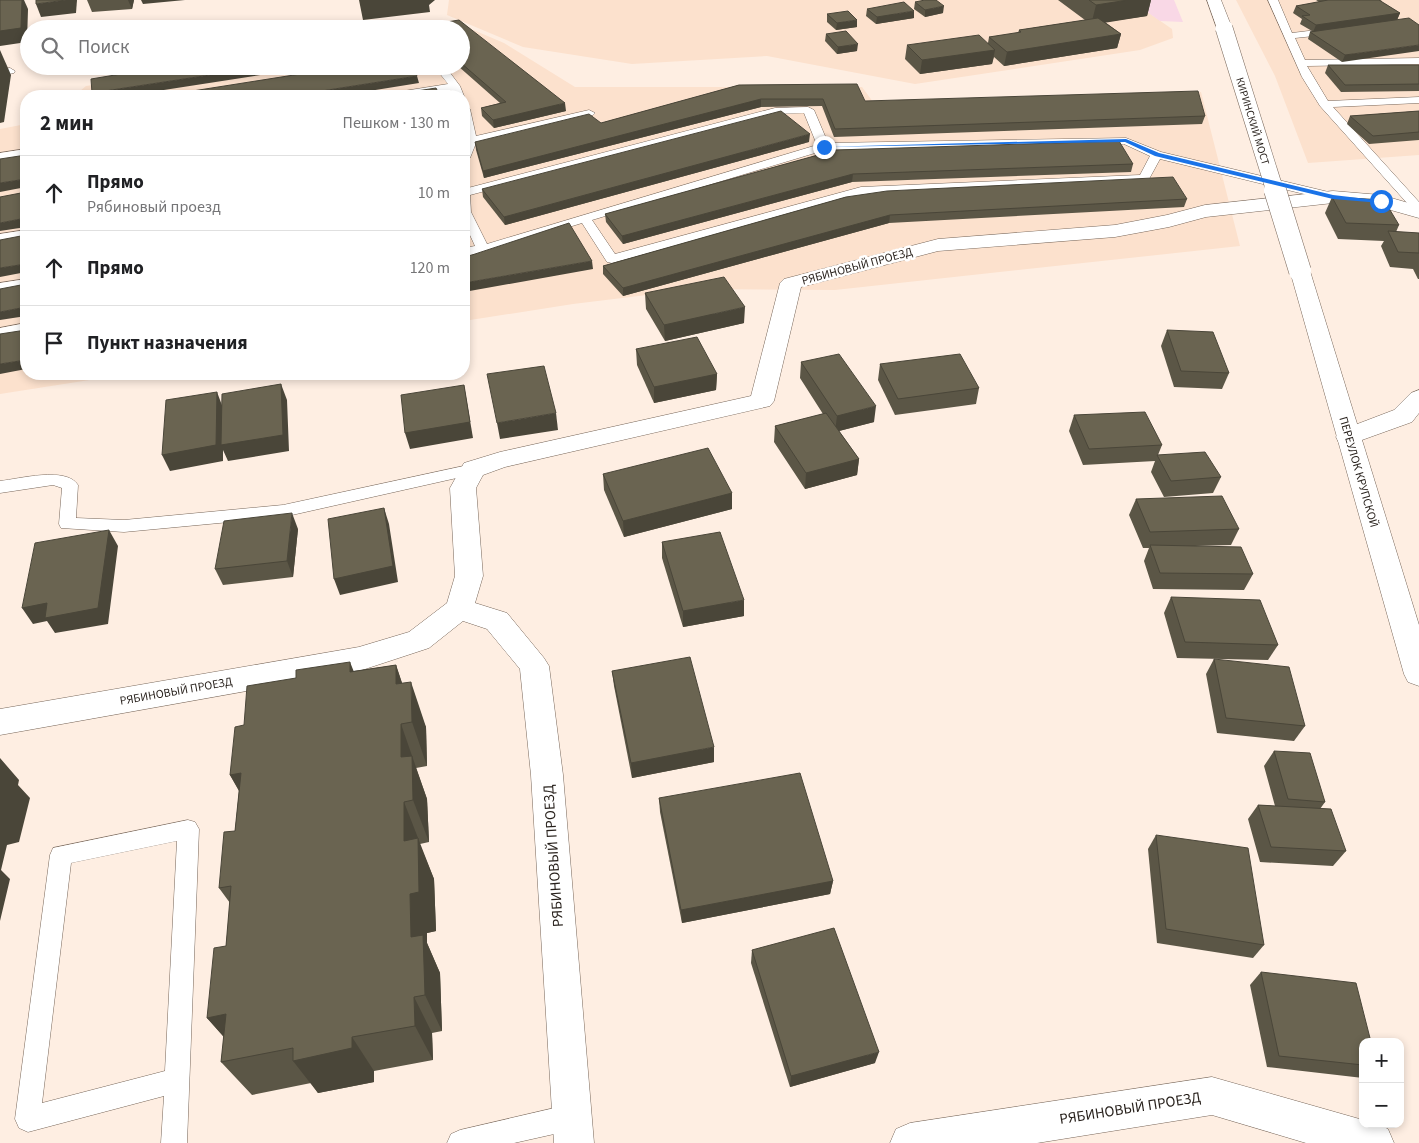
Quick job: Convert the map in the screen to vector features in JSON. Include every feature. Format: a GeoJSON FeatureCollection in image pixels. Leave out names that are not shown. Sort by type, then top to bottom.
{"type":"FeatureCollection","features":[{"type":"Feature","properties":{"kind":"street","name":"КИРИНСКИЙ МОСТ"},"geometry":{"type":"LineString","coordinates":[[1214,0],[1300,271]]}},
{"type":"Feature","properties":{"kind":"street","name":"РЯБИНОВЫЙ ПРОЕЗД"},"geometry":{"type":"LineString","coordinates":[[473,469],[500,460],[762,401],[791,283],[938,245],[1115,231],[1205,212],[1333,197],[1381,201],[1419,210]]}},
{"type":"Feature","properties":{"kind":"street","name":"ПЕРЕУЛОК КРУПСКОЙ"},"geometry":{"type":"LineString","coordinates":[[1300,271],[1419,674]]}},
{"type":"Feature","properties":{"kind":"street"},"geometry":{"type":"LineString","coordinates":[[1348,437],[1402,416],[1419,398]]}},
{"type":"Feature","properties":{"kind":"street"},"geometry":{"type":"LineString","coordinates":[[459,609],[469,576],[463,488],[473,469]]}},
{"type":"Feature","properties":{"kind":"street","name":"РЯБИНОВЫЙ ПРОЕЗД"},"geometry":{"type":"LineString","coordinates":[[0,722],[359,659],[419,640],[459,609],[497,621],[534,666],[547,775],[573,1130]]}},
{"type":"Feature","properties":{"kind":"street","name":"РЯБИНОВЫЙ ПРОЕЗД"},"geometry":{"type":"LineString","coordinates":[[910,1143],[1212,1096],[1374,1143]]}},
{"type":"Feature","properties":{"kind":"lane"},"geometry":{"type":"LineString","coordinates":[[1273,0],[1301,63],[1324,104],[1419,210]]}},
{"type":"Feature","properties":{"kind":"lane"},"geometry":{"type":"LineString","coordinates":[[1289,36],[1348,29]]}},
{"type":"Feature","properties":{"kind":"lane"},"geometry":{"type":"LineString","coordinates":[[1301,63],[1419,61]]}},
{"type":"Feature","properties":{"kind":"lane"},"geometry":{"type":"LineString","coordinates":[[446,75],[456,90]]}},
{"type":"Feature","properties":{"kind":"lane"},"geometry":{"type":"LineString","coordinates":[[1324,104],[1419,100]]}},
{"type":"Feature","properties":{"kind":"lane"},"geometry":{"type":"LineString","coordinates":[[470,192],[775,111],[808,110],[824,147]]}},
{"type":"Feature","properties":{"kind":"lane"},"geometry":{"type":"LineString","coordinates":[[472,141],[589,113]]}},
{"type":"Feature","properties":{"kind":"lane"},"geometry":{"type":"LineString","coordinates":[[470,135],[472,141],[470,145]]}},
{"type":"Feature","properties":{"kind":"lane"},"geometry":{"type":"LineString","coordinates":[[470,251],[483,249],[824,147],[1126,141],[1157,155],[1333,197]]}},
{"type":"Feature","properties":{"kind":"lane"},"geometry":{"type":"LineString","coordinates":[[0,157],[20,154]]}},
{"type":"Feature","properties":{"kind":"lane"},"geometry":{"type":"LineString","coordinates":[[585,218],[612,259],[861,191],[1144,178],[1157,155]]}},
{"type":"Feature","properties":{"kind":"lane"},"geometry":{"type":"LineString","coordinates":[[470,222],[483,249]]}},
{"type":"Feature","properties":{"kind":"lane"},"geometry":{"type":"LineString","coordinates":[[0,238],[20,235]]}},
{"type":"Feature","properties":{"kind":"lane"},"geometry":{"type":"LineString","coordinates":[[0,288],[20,284]]}},
{"type":"Feature","properties":{"kind":"lane"},"geometry":{"type":"LineString","coordinates":[[0,332],[20,328]]}},
{"type":"Feature","properties":{"kind":"lane"},"geometry":{"type":"LineString","coordinates":[[0,487],[54,479],[70,485],[67,524],[124,526],[283,511],[473,469]]}},
{"type":"Feature","properties":{"kind":"lane"},"geometry":{"type":"LineString","coordinates":[[174,1143],[177,1080],[188,829],[61,855],[28,1119],[177,1080]]}},
{"type":"Feature","properties":{"kind":"lane"},"geometry":{"type":"LineString","coordinates":[[460,1143],[573,1130]]}},
{"type":"Feature","properties":{"kind":"shaded area"},"geometry":{"type":"Polygon","coordinates":[[[449,0],[1130,0],[1172,29],[1173,38],[1140,50],[915,84],[767,56],[632,64],[523,47],[470,25],[470,20],[459,20],[447,15],[449,0]]]}},
{"type":"Feature","properties":{"kind":"shaded area"},"geometry":{"type":"Polygon","coordinates":[[[1130,0],[1174,0],[1183,22],[1160,21],[1130,0]]]}},
{"type":"Feature","properties":{"kind":"shaded area"},"geometry":{"type":"Polygon","coordinates":[[[1236,0],[1419,0],[1419,155],[1308,163],[1275,76],[1236,0]]]}},
{"type":"Feature","properties":{"kind":"shaded area"},"geometry":{"type":"Polygon","coordinates":[[[470,29],[504,43],[575,87],[862,87],[873,102],[1201,92],[1240,246],[835,290],[696,289],[573,304],[470,320],[470,90],[81,90],[86,86],[154,75],[470,75],[470,29]]]}},
{"type":"Feature","properties":{"kind":"shaded area"},"geometry":{"type":"Polygon","coordinates":[[[20,125],[20,380],[90,380],[0,394],[0,129],[20,125]]]}},
{"type":"Feature","properties":{"kind":"building"},"geometry":{"type":"Polygon","coordinates":[[[0,0],[22,0],[20,28],[0,31],[0,0]]]}},
{"type":"Feature","properties":{"kind":"building"},"geometry":{"type":"Polygon","coordinates":[[[36,0],[66,0],[36,4],[36,0]]]}},
{"type":"Feature","properties":{"kind":"building"},"geometry":{"type":"Polygon","coordinates":[[[936,0],[944,6],[925,10],[915,2],[936,0]]]}},
{"type":"Feature","properties":{"kind":"building"},"geometry":{"type":"Polygon","coordinates":[[[1089,0],[1128,0],[1096,5],[1089,0]]]}},
{"type":"Feature","properties":{"kind":"building"},"geometry":{"type":"Polygon","coordinates":[[[1328,0],[1379,0],[1400,13],[1316,25],[1302,16],[1310,15],[1296,6],[1328,0]]]}},
{"type":"Feature","properties":{"kind":"building"},"geometry":{"type":"Polygon","coordinates":[[[904,2],[914,11],[877,17],[867,9],[904,2]]]}},
{"type":"Feature","properties":{"kind":"building"},"geometry":{"type":"Polygon","coordinates":[[[848,11],[857,20],[837,23],[827,14],[848,11]]]}},
{"type":"Feature","properties":{"kind":"building"},"geometry":{"type":"Polygon","coordinates":[[[1098,18],[1121,34],[1007,52],[989,37],[1021,32],[1019,30],[1098,18]]]}},
{"type":"Feature","properties":{"kind":"building"},"geometry":{"type":"Polygon","coordinates":[[[1409,18],[1419,25],[1419,45],[1345,55],[1310,32],[1409,18]]]}},
{"type":"Feature","properties":{"kind":"building"},"geometry":{"type":"Polygon","coordinates":[[[470,29],[565,103],[493,120],[481,108],[506,102],[470,71],[470,29]]]}},
{"type":"Feature","properties":{"kind":"building"},"geometry":{"type":"Polygon","coordinates":[[[846,31],[858,44],[838,47],[826,34],[846,31]]]}},
{"type":"Feature","properties":{"kind":"building"},"geometry":{"type":"Polygon","coordinates":[[[979,35],[995,50],[922,60],[907,45],[979,35]]]}},
{"type":"Feature","properties":{"kind":"building"},"geometry":{"type":"Polygon","coordinates":[[[1328,65],[1419,65],[1419,84],[1345,85],[1328,65]]]}},
{"type":"Feature","properties":{"kind":"building"},"geometry":{"type":"Polygon","coordinates":[[[115,75],[210,75],[112,90],[92,90],[91,79],[115,75]]]}},
{"type":"Feature","properties":{"kind":"building"},"geometry":{"type":"Polygon","coordinates":[[[294,75],[417,76],[328,90],[199,90],[294,75]]]}},
{"type":"Feature","properties":{"kind":"building"},"geometry":{"type":"Polygon","coordinates":[[[857,84],[865,101],[1198,91],[1205,116],[835,129],[823,99],[761,99],[483,171],[475,142],[589,114],[601,123],[739,85],[857,84]]]}},
{"type":"Feature","properties":{"kind":"building"},"geometry":{"type":"Polygon","coordinates":[[[781,111],[810,134],[504,217],[482,189],[781,111]]]}},
{"type":"Feature","properties":{"kind":"building"},"geometry":{"type":"Polygon","coordinates":[[[1419,111],[1419,132],[1373,136],[1350,116],[1419,111]]]}},
{"type":"Feature","properties":{"kind":"building"},"geometry":{"type":"Polygon","coordinates":[[[1119,141],[1133,164],[853,174],[622,236],[605,214],[836,150],[1119,141]]]}},
{"type":"Feature","properties":{"kind":"building"},"geometry":{"type":"Polygon","coordinates":[[[20,156],[20,180],[0,183],[0,159],[20,156]]]}},
{"type":"Feature","properties":{"kind":"building"},"geometry":{"type":"Polygon","coordinates":[[[1173,177],[1187,199],[890,215],[623,288],[603,266],[846,197],[887,191],[1173,177]]]}},
{"type":"Feature","properties":{"kind":"building"},"geometry":{"type":"Polygon","coordinates":[[[20,193],[20,219],[0,223],[0,197],[20,193]]]}},
{"type":"Feature","properties":{"kind":"building"},"geometry":{"type":"Polygon","coordinates":[[[1332,197],[1384,200],[1399,225],[1346,223],[1332,197]]]}},
{"type":"Feature","properties":{"kind":"building"},"geometry":{"type":"Polygon","coordinates":[[[569,223],[592,261],[470,282],[470,256],[569,223]]]}},
{"type":"Feature","properties":{"kind":"building"},"geometry":{"type":"Polygon","coordinates":[[[1388,231],[1419,233],[1419,253],[1398,252],[1388,231]]]}},
{"type":"Feature","properties":{"kind":"building"},"geometry":{"type":"Polygon","coordinates":[[[20,236],[20,265],[0,268],[0,240],[20,236]]]}},
{"type":"Feature","properties":{"kind":"building"},"geometry":{"type":"Polygon","coordinates":[[[724,277],[745,307],[664,325],[645,293],[724,277]]]}},
{"type":"Feature","properties":{"kind":"building"},"geometry":{"type":"Polygon","coordinates":[[[20,285],[20,308],[0,312],[0,289],[20,285]]]}},
{"type":"Feature","properties":{"kind":"building"},"geometry":{"type":"Polygon","coordinates":[[[1167,330],[1213,332],[1229,373],[1181,371],[1167,330]]]}},
{"type":"Feature","properties":{"kind":"building"},"geometry":{"type":"Polygon","coordinates":[[[20,331],[20,361],[0,364],[0,334],[20,331]]]}},
{"type":"Feature","properties":{"kind":"building"},"geometry":{"type":"Polygon","coordinates":[[[697,337],[717,374],[654,387],[636,349],[697,337]]]}},
{"type":"Feature","properties":{"kind":"building"},"geometry":{"type":"Polygon","coordinates":[[[839,354],[876,406],[837,416],[801,362],[839,354]]]}},
{"type":"Feature","properties":{"kind":"building"},"geometry":{"type":"Polygon","coordinates":[[[960,354],[979,388],[898,399],[880,364],[960,354]]]}},
{"type":"Feature","properties":{"kind":"building"},"geometry":{"type":"Polygon","coordinates":[[[544,366],[556,413],[497,423],[487,374],[544,366]]]}},
{"type":"Feature","properties":{"kind":"building"},"geometry":{"type":"Polygon","coordinates":[[[281,384],[283,435],[221,445],[222,394],[281,384]]]}},
{"type":"Feature","properties":{"kind":"building"},"geometry":{"type":"Polygon","coordinates":[[[464,385],[470,422],[405,433],[401,395],[464,385]]]}},
{"type":"Feature","properties":{"kind":"building"},"geometry":{"type":"Polygon","coordinates":[[[217,392],[216,445],[162,455],[166,400],[217,392]]]}},
{"type":"Feature","properties":{"kind":"building"},"geometry":{"type":"Polygon","coordinates":[[[1145,412],[1162,445],[1089,449],[1074,415],[1145,412]]]}},
{"type":"Feature","properties":{"kind":"building"},"geometry":{"type":"Polygon","coordinates":[[[826,413],[859,459],[806,473],[775,426],[826,413]]]}},
{"type":"Feature","properties":{"kind":"building"},"geometry":{"type":"Polygon","coordinates":[[[708,448],[732,493],[623,521],[603,474],[708,448]]]}},
{"type":"Feature","properties":{"kind":"building"},"geometry":{"type":"Polygon","coordinates":[[[1205,452],[1221,477],[1171,481],[1157,455],[1205,452]]]}},
{"type":"Feature","properties":{"kind":"building"},"geometry":{"type":"Polygon","coordinates":[[[1222,496],[1239,529],[1150,532],[1136,499],[1222,496]]]}},
{"type":"Feature","properties":{"kind":"building"},"geometry":{"type":"Polygon","coordinates":[[[384,508],[393,566],[334,579],[328,519],[384,508]]]}},
{"type":"Feature","properties":{"kind":"building"},"geometry":{"type":"Polygon","coordinates":[[[292,513],[287,561],[215,569],[224,521],[292,513]]]}},
{"type":"Feature","properties":{"kind":"building"},"geometry":{"type":"Polygon","coordinates":[[[109,530],[98,608],[45,618],[47,603],[22,608],[35,543],[109,530]]]}},
{"type":"Feature","properties":{"kind":"building"},"geometry":{"type":"Polygon","coordinates":[[[720,532],[744,600],[683,611],[662,542],[720,532]]]}},
{"type":"Feature","properties":{"kind":"building"},"geometry":{"type":"Polygon","coordinates":[[[1150,545],[1241,547],[1253,574],[1160,573],[1150,545]]]}},
{"type":"Feature","properties":{"kind":"building"},"geometry":{"type":"Polygon","coordinates":[[[1171,597],[1260,600],[1278,645],[1185,642],[1171,597]]]}},
{"type":"Feature","properties":{"kind":"building"},"geometry":{"type":"Polygon","coordinates":[[[690,657],[714,747],[631,763],[612,671],[690,657]]]}},
{"type":"Feature","properties":{"kind":"building"},"geometry":{"type":"Polygon","coordinates":[[[1214,659],[1289,667],[1305,726],[1226,718],[1214,659]]]}},
{"type":"Feature","properties":{"kind":"building"},"geometry":{"type":"Polygon","coordinates":[[[350,662],[350,672],[396,665],[396,684],[411,682],[412,722],[401,724],[401,757],[412,756],[413,800],[404,802],[404,841],[418,838],[419,892],[410,894],[411,937],[423,935],[425,995],[414,997],[415,1026],[352,1037],[352,1048],[293,1061],[293,1048],[221,1062],[226,1014],[207,1018],[214,948],[226,946],[231,886],[219,888],[224,832],[235,831],[241,773],[230,775],[235,727],[244,725],[247,686],[296,678],[296,670],[350,662]]]}},
{"type":"Feature","properties":{"kind":"building"},"geometry":{"type":"Polygon","coordinates":[[[1274,751],[1310,753],[1325,802],[1288,799],[1274,751]]]}},
{"type":"Feature","properties":{"kind":"building"},"geometry":{"type":"Polygon","coordinates":[[[800,773],[833,881],[681,910],[659,798],[800,773]]]}},
{"type":"Feature","properties":{"kind":"building"},"geometry":{"type":"Polygon","coordinates":[[[1258,805],[1331,809],[1346,851],[1271,847],[1258,805]]]}},
{"type":"Feature","properties":{"kind":"building"},"geometry":{"type":"Polygon","coordinates":[[[1156,835],[1248,848],[1264,945],[1166,929],[1156,835]]]}},
{"type":"Feature","properties":{"kind":"building"},"geometry":{"type":"Polygon","coordinates":[[[834,928],[879,1052],[791,1076],[752,950],[834,928]]]}},
{"type":"Feature","properties":{"kind":"building"},"geometry":{"type":"Polygon","coordinates":[[[1261,972],[1356,983],[1370,1038],[1359,1038],[1359,1065],[1279,1056],[1261,972]]]}},
{"type":"Feature","properties":{"kind":"route"},"geometry":{"type":"LineString","coordinates":[[824,147],[1126,141],[1157,155],[1333,197],[1381,201]]}}]}
